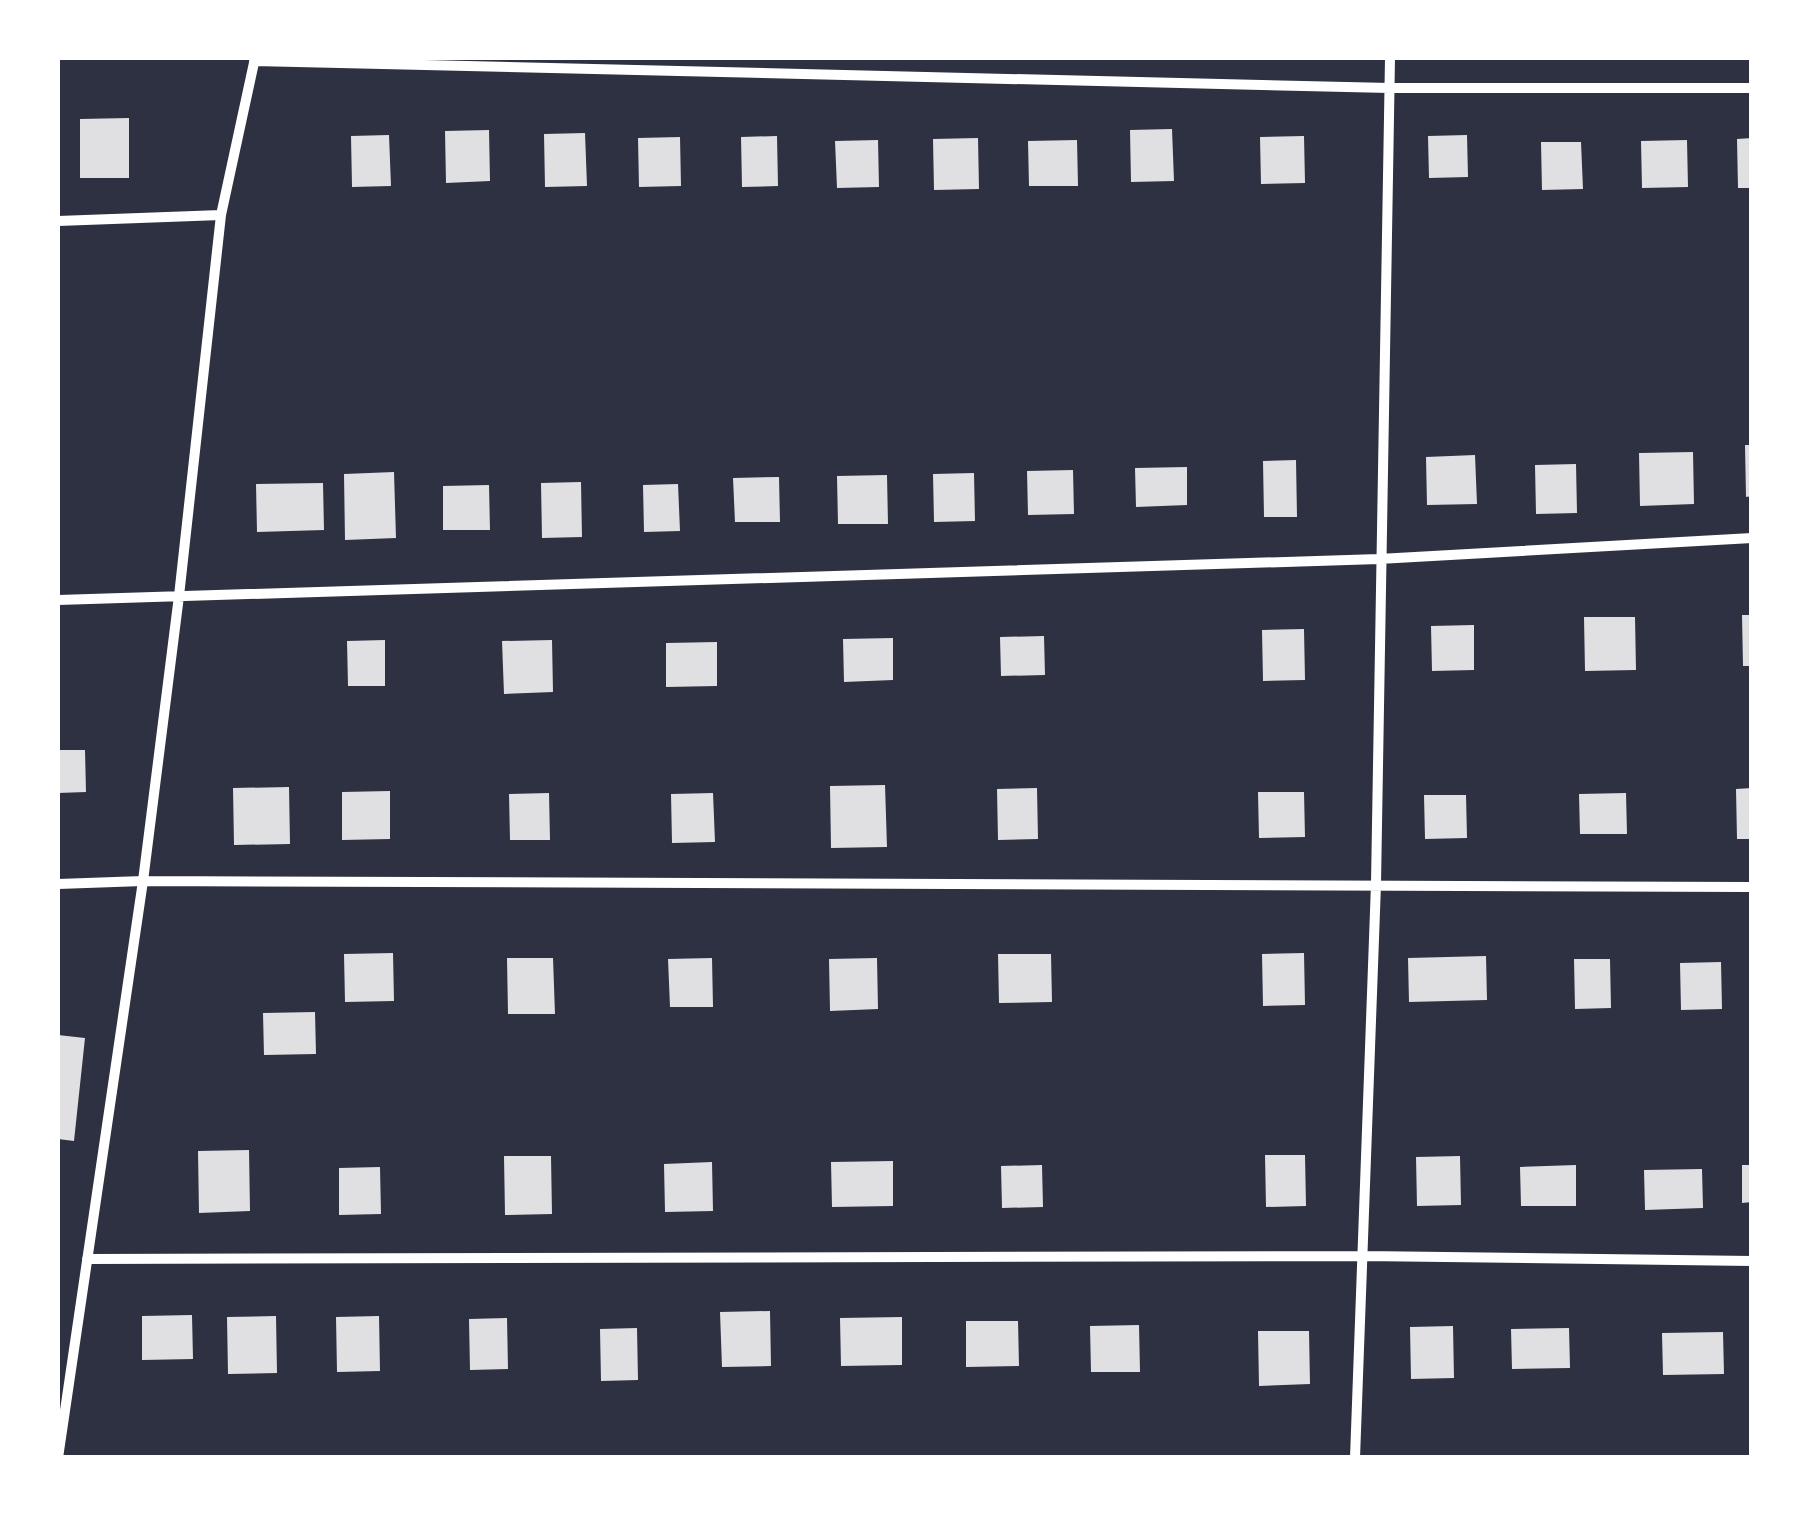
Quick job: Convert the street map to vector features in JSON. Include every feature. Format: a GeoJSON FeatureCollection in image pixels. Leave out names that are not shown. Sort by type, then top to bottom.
{"type":"FeatureCollection","features":[{"type":"Feature","properties":{"kind":"street"},"geometry":{"type":"LineString","coordinates":[[1355,1458],[1376,884],[1390,58]]}},
{"type":"Feature","properties":{"kind":"street"},"geometry":{"type":"LineString","coordinates":[[58,1458],[143,881],[180,596],[221,215],[255,59],[1390,88],[1752,88]]}},
{"type":"Feature","properties":{"kind":"street"},"geometry":{"type":"LineString","coordinates":[[58,221],[221,215]]}},
{"type":"Feature","properties":{"kind":"street"},"geometry":{"type":"LineString","coordinates":[[58,600],[1379,559],[1752,538]]}},
{"type":"Feature","properties":{"kind":"street"},"geometry":{"type":"LineString","coordinates":[[58,884],[143,881],[1752,887]]}},
{"type":"Feature","properties":{"kind":"street"},"geometry":{"type":"LineString","coordinates":[[87,1258],[1364,1256],[1752,1262]]}},
{"type":"Feature","properties":{"kind":"building"},"geometry":{"type":"Polygon","coordinates":[[[129,118],[129,178],[80,178],[80,119],[129,118]]]}},
{"type":"Feature","properties":{"kind":"building"},"geometry":{"type":"Polygon","coordinates":[[[1172,129],[1174,181],[1131,182],[1130,130],[1172,129]]]}},
{"type":"Feature","properties":{"kind":"building"},"geometry":{"type":"Polygon","coordinates":[[[489,130],[490,181],[446,183],[445,131],[489,130]]]}},
{"type":"Feature","properties":{"kind":"building"},"geometry":{"type":"Polygon","coordinates":[[[585,133],[587,186],[545,187],[544,134],[585,133]]]}},
{"type":"Feature","properties":{"kind":"building"},"geometry":{"type":"Polygon","coordinates":[[[389,135],[391,186],[352,187],[351,136],[389,135]]]}},
{"type":"Feature","properties":{"kind":"building"},"geometry":{"type":"Polygon","coordinates":[[[1467,135],[1468,177],[1429,178],[1428,136],[1467,135]]]}},
{"type":"Feature","properties":{"kind":"building"},"geometry":{"type":"Polygon","coordinates":[[[777,136],[778,186],[742,187],[741,137],[777,136]]]}},
{"type":"Feature","properties":{"kind":"building"},"geometry":{"type":"Polygon","coordinates":[[[1304,136],[1305,183],[1261,184],[1260,137],[1304,136]]]}},
{"type":"Feature","properties":{"kind":"building"},"geometry":{"type":"Polygon","coordinates":[[[680,137],[681,186],[639,187],[638,138],[680,137]]]}},
{"type":"Feature","properties":{"kind":"building"},"geometry":{"type":"Polygon","coordinates":[[[978,138],[979,189],[934,190],[933,139],[978,138]]]}},
{"type":"Feature","properties":{"kind":"building"},"geometry":{"type":"Polygon","coordinates":[[[1752,138],[1752,188],[1738,188],[1737,139],[1752,138]]]}},
{"type":"Feature","properties":{"kind":"building"},"geometry":{"type":"Polygon","coordinates":[[[878,140],[879,187],[837,188],[835,141],[878,140]]]}},
{"type":"Feature","properties":{"kind":"building"},"geometry":{"type":"Polygon","coordinates":[[[1077,140],[1078,186],[1029,186],[1028,141],[1077,140]]]}},
{"type":"Feature","properties":{"kind":"building"},"geometry":{"type":"Polygon","coordinates":[[[1687,140],[1688,187],[1642,188],[1641,141],[1687,140]]]}},
{"type":"Feature","properties":{"kind":"building"},"geometry":{"type":"Polygon","coordinates":[[[1541,142],[1581,142],[1583,189],[1542,190],[1541,142]]]}},
{"type":"Feature","properties":{"kind":"building"},"geometry":{"type":"Polygon","coordinates":[[[1745,445],[1752,445],[1752,496],[1746,497],[1745,445]]]}},
{"type":"Feature","properties":{"kind":"building"},"geometry":{"type":"Polygon","coordinates":[[[1693,452],[1694,504],[1640,506],[1639,453],[1693,452]]]}},
{"type":"Feature","properties":{"kind":"building"},"geometry":{"type":"Polygon","coordinates":[[[1475,455],[1477,504],[1427,505],[1426,457],[1475,455]]]}},
{"type":"Feature","properties":{"kind":"building"},"geometry":{"type":"Polygon","coordinates":[[[1296,460],[1297,517],[1264,517],[1263,461],[1296,460]]]}},
{"type":"Feature","properties":{"kind":"building"},"geometry":{"type":"Polygon","coordinates":[[[1576,464],[1577,513],[1536,514],[1535,465],[1576,464]]]}},
{"type":"Feature","properties":{"kind":"building"},"geometry":{"type":"Polygon","coordinates":[[[1187,467],[1187,505],[1136,507],[1135,468],[1187,467]]]}},
{"type":"Feature","properties":{"kind":"building"},"geometry":{"type":"Polygon","coordinates":[[[1073,470],[1074,514],[1028,515],[1027,471],[1073,470]]]}},
{"type":"Feature","properties":{"kind":"building"},"geometry":{"type":"Polygon","coordinates":[[[394,472],[396,538],[345,540],[344,474],[394,472]]]}},
{"type":"Feature","properties":{"kind":"building"},"geometry":{"type":"Polygon","coordinates":[[[974,473],[975,521],[934,522],[933,474],[974,473]]]}},
{"type":"Feature","properties":{"kind":"building"},"geometry":{"type":"Polygon","coordinates":[[[887,475],[888,524],[838,524],[837,476],[887,475]]]}},
{"type":"Feature","properties":{"kind":"building"},"geometry":{"type":"Polygon","coordinates":[[[779,477],[780,522],[735,522],[733,478],[779,477]]]}},
{"type":"Feature","properties":{"kind":"building"},"geometry":{"type":"Polygon","coordinates":[[[581,482],[582,537],[542,538],[541,483],[581,482]]]}},
{"type":"Feature","properties":{"kind":"building"},"geometry":{"type":"Polygon","coordinates":[[[323,483],[324,530],[257,532],[256,484],[323,483]]]}},
{"type":"Feature","properties":{"kind":"building"},"geometry":{"type":"Polygon","coordinates":[[[678,484],[680,531],[644,532],[643,485],[678,484]]]}},
{"type":"Feature","properties":{"kind":"building"},"geometry":{"type":"Polygon","coordinates":[[[489,485],[490,530],[443,530],[443,486],[489,485]]]}},
{"type":"Feature","properties":{"kind":"building"},"geometry":{"type":"Polygon","coordinates":[[[1742,615],[1752,615],[1752,666],[1743,666],[1742,615]]]}},
{"type":"Feature","properties":{"kind":"building"},"geometry":{"type":"Polygon","coordinates":[[[1584,617],[1635,617],[1636,670],[1585,671],[1584,617]]]}},
{"type":"Feature","properties":{"kind":"building"},"geometry":{"type":"Polygon","coordinates":[[[1474,625],[1474,670],[1432,671],[1431,626],[1474,625]]]}},
{"type":"Feature","properties":{"kind":"building"},"geometry":{"type":"Polygon","coordinates":[[[1304,629],[1305,680],[1263,681],[1262,630],[1304,629]]]}},
{"type":"Feature","properties":{"kind":"building"},"geometry":{"type":"Polygon","coordinates":[[[1044,636],[1045,675],[1001,676],[1000,637],[1044,636]]]}},
{"type":"Feature","properties":{"kind":"building"},"geometry":{"type":"Polygon","coordinates":[[[893,638],[893,680],[844,682],[843,639],[893,638]]]}},
{"type":"Feature","properties":{"kind":"building"},"geometry":{"type":"Polygon","coordinates":[[[385,640],[385,686],[348,686],[347,641],[385,640]]]}},
{"type":"Feature","properties":{"kind":"building"},"geometry":{"type":"Polygon","coordinates":[[[552,640],[553,692],[504,694],[502,641],[552,640]]]}},
{"type":"Feature","properties":{"kind":"building"},"geometry":{"type":"Polygon","coordinates":[[[717,642],[717,686],[666,687],[666,643],[717,642]]]}},
{"type":"Feature","properties":{"kind":"building"},"geometry":{"type":"Polygon","coordinates":[[[58,750],[85,750],[86,792],[58,793],[58,750]]]}},
{"type":"Feature","properties":{"kind":"building"},"geometry":{"type":"Polygon","coordinates":[[[885,785],[887,847],[831,848],[830,786],[885,785]]]}},
{"type":"Feature","properties":{"kind":"building"},"geometry":{"type":"Polygon","coordinates":[[[289,787],[290,844],[234,845],[233,788],[289,787]]]}},
{"type":"Feature","properties":{"kind":"building"},"geometry":{"type":"Polygon","coordinates":[[[1037,788],[1038,839],[998,840],[997,789],[1037,788]]]}},
{"type":"Feature","properties":{"kind":"building"},"geometry":{"type":"Polygon","coordinates":[[[1752,788],[1752,839],[1737,839],[1736,789],[1752,788]]]}},
{"type":"Feature","properties":{"kind":"building"},"geometry":{"type":"Polygon","coordinates":[[[390,791],[390,839],[342,840],[342,792],[390,791]]]}},
{"type":"Feature","properties":{"kind":"building"},"geometry":{"type":"Polygon","coordinates":[[[1258,792],[1304,792],[1305,837],[1259,838],[1258,792]]]}},
{"type":"Feature","properties":{"kind":"building"},"geometry":{"type":"Polygon","coordinates":[[[549,793],[550,840],[510,840],[509,794],[549,793]]]}},
{"type":"Feature","properties":{"kind":"building"},"geometry":{"type":"Polygon","coordinates":[[[713,793],[715,842],[672,843],[671,794],[713,793]]]}},
{"type":"Feature","properties":{"kind":"building"},"geometry":{"type":"Polygon","coordinates":[[[1626,793],[1627,834],[1580,834],[1579,794],[1626,793]]]}},
{"type":"Feature","properties":{"kind":"building"},"geometry":{"type":"Polygon","coordinates":[[[1424,795],[1466,795],[1467,838],[1425,839],[1424,795]]]}},
{"type":"Feature","properties":{"kind":"building"},"geometry":{"type":"Polygon","coordinates":[[[393,953],[394,1001],[345,1002],[344,954],[393,953]]]}},
{"type":"Feature","properties":{"kind":"building"},"geometry":{"type":"Polygon","coordinates":[[[1304,953],[1305,1005],[1263,1006],[1262,954],[1304,953]]]}},
{"type":"Feature","properties":{"kind":"building"},"geometry":{"type":"Polygon","coordinates":[[[998,954],[1051,954],[1052,1002],[999,1003],[998,954]]]}},
{"type":"Feature","properties":{"kind":"building"},"geometry":{"type":"Polygon","coordinates":[[[1486,956],[1487,1000],[1409,1002],[1408,958],[1486,956]]]}},
{"type":"Feature","properties":{"kind":"building"},"geometry":{"type":"Polygon","coordinates":[[[507,958],[553,958],[555,1014],[508,1014],[507,958]]]}},
{"type":"Feature","properties":{"kind":"building"},"geometry":{"type":"Polygon","coordinates":[[[712,958],[713,1007],[670,1007],[668,959],[712,958]]]}},
{"type":"Feature","properties":{"kind":"building"},"geometry":{"type":"Polygon","coordinates":[[[877,958],[878,1009],[830,1011],[829,959],[877,958]]]}},
{"type":"Feature","properties":{"kind":"building"},"geometry":{"type":"Polygon","coordinates":[[[1574,959],[1610,959],[1611,1008],[1575,1009],[1574,959]]]}},
{"type":"Feature","properties":{"kind":"building"},"geometry":{"type":"Polygon","coordinates":[[[1721,962],[1722,1009],[1681,1010],[1680,963],[1721,962]]]}},
{"type":"Feature","properties":{"kind":"building"},"geometry":{"type":"Polygon","coordinates":[[[315,1012],[316,1054],[264,1055],[263,1013],[315,1012]]]}},
{"type":"Feature","properties":{"kind":"building"},"geometry":{"type":"Polygon","coordinates":[[[58,1035],[85,1038],[74,1141],[58,1139],[58,1035]]]}},
{"type":"Feature","properties":{"kind":"building"},"geometry":{"type":"Polygon","coordinates":[[[249,1150],[250,1211],[199,1213],[198,1151],[249,1150]]]}},
{"type":"Feature","properties":{"kind":"building"},"geometry":{"type":"Polygon","coordinates":[[[1265,1155],[1305,1155],[1306,1206],[1266,1207],[1265,1155]]]}},
{"type":"Feature","properties":{"kind":"building"},"geometry":{"type":"Polygon","coordinates":[[[504,1156],[551,1156],[552,1214],[505,1215],[504,1156]]]}},
{"type":"Feature","properties":{"kind":"building"},"geometry":{"type":"Polygon","coordinates":[[[1460,1156],[1461,1205],[1417,1206],[1416,1157],[1460,1156]]]}},
{"type":"Feature","properties":{"kind":"building"},"geometry":{"type":"Polygon","coordinates":[[[893,1161],[893,1206],[832,1207],[831,1162],[893,1161]]]}},
{"type":"Feature","properties":{"kind":"building"},"geometry":{"type":"Polygon","coordinates":[[[712,1162],[713,1211],[665,1212],[664,1164],[712,1162]]]}},
{"type":"Feature","properties":{"kind":"building"},"geometry":{"type":"Polygon","coordinates":[[[1042,1165],[1043,1207],[1002,1208],[1001,1166],[1042,1165]]]}},
{"type":"Feature","properties":{"kind":"building"},"geometry":{"type":"Polygon","coordinates":[[[1576,1165],[1576,1206],[1521,1206],[1520,1167],[1576,1165]]]}},
{"type":"Feature","properties":{"kind":"building"},"geometry":{"type":"Polygon","coordinates":[[[1742,1165],[1752,1165],[1752,1202],[1742,1203],[1742,1165]]]}},
{"type":"Feature","properties":{"kind":"building"},"geometry":{"type":"Polygon","coordinates":[[[380,1167],[381,1214],[339,1215],[339,1168],[380,1167]]]}},
{"type":"Feature","properties":{"kind":"building"},"geometry":{"type":"Polygon","coordinates":[[[1702,1169],[1703,1208],[1645,1210],[1644,1170],[1702,1169]]]}},
{"type":"Feature","properties":{"kind":"building"},"geometry":{"type":"Polygon","coordinates":[[[770,1311],[771,1366],[722,1367],[720,1312],[770,1311]]]}},
{"type":"Feature","properties":{"kind":"building"},"geometry":{"type":"Polygon","coordinates":[[[192,1315],[193,1359],[142,1360],[142,1316],[192,1315]]]}},
{"type":"Feature","properties":{"kind":"building"},"geometry":{"type":"Polygon","coordinates":[[[276,1316],[277,1373],[228,1374],[227,1317],[276,1316]]]}},
{"type":"Feature","properties":{"kind":"building"},"geometry":{"type":"Polygon","coordinates":[[[379,1316],[380,1371],[337,1372],[336,1317],[379,1316]]]}},
{"type":"Feature","properties":{"kind":"building"},"geometry":{"type":"Polygon","coordinates":[[[902,1317],[902,1365],[841,1366],[840,1318],[902,1317]]]}},
{"type":"Feature","properties":{"kind":"building"},"geometry":{"type":"Polygon","coordinates":[[[507,1318],[508,1369],[470,1370],[469,1319],[507,1318]]]}},
{"type":"Feature","properties":{"kind":"building"},"geometry":{"type":"Polygon","coordinates":[[[966,1321],[1018,1321],[1019,1366],[966,1367],[966,1321]]]}},
{"type":"Feature","properties":{"kind":"building"},"geometry":{"type":"Polygon","coordinates":[[[1139,1325],[1140,1372],[1091,1372],[1090,1326],[1139,1325]]]}},
{"type":"Feature","properties":{"kind":"building"},"geometry":{"type":"Polygon","coordinates":[[[1453,1326],[1454,1378],[1411,1379],[1410,1327],[1453,1326]]]}},
{"type":"Feature","properties":{"kind":"building"},"geometry":{"type":"Polygon","coordinates":[[[637,1328],[638,1380],[601,1381],[600,1329],[637,1328]]]}},
{"type":"Feature","properties":{"kind":"building"},"geometry":{"type":"Polygon","coordinates":[[[1569,1328],[1570,1368],[1512,1369],[1511,1329],[1569,1328]]]}},
{"type":"Feature","properties":{"kind":"building"},"geometry":{"type":"Polygon","coordinates":[[[1258,1331],[1309,1331],[1310,1384],[1259,1386],[1258,1331]]]}},
{"type":"Feature","properties":{"kind":"building"},"geometry":{"type":"Polygon","coordinates":[[[1723,1332],[1724,1374],[1663,1375],[1662,1333],[1723,1332]]]}}]}
